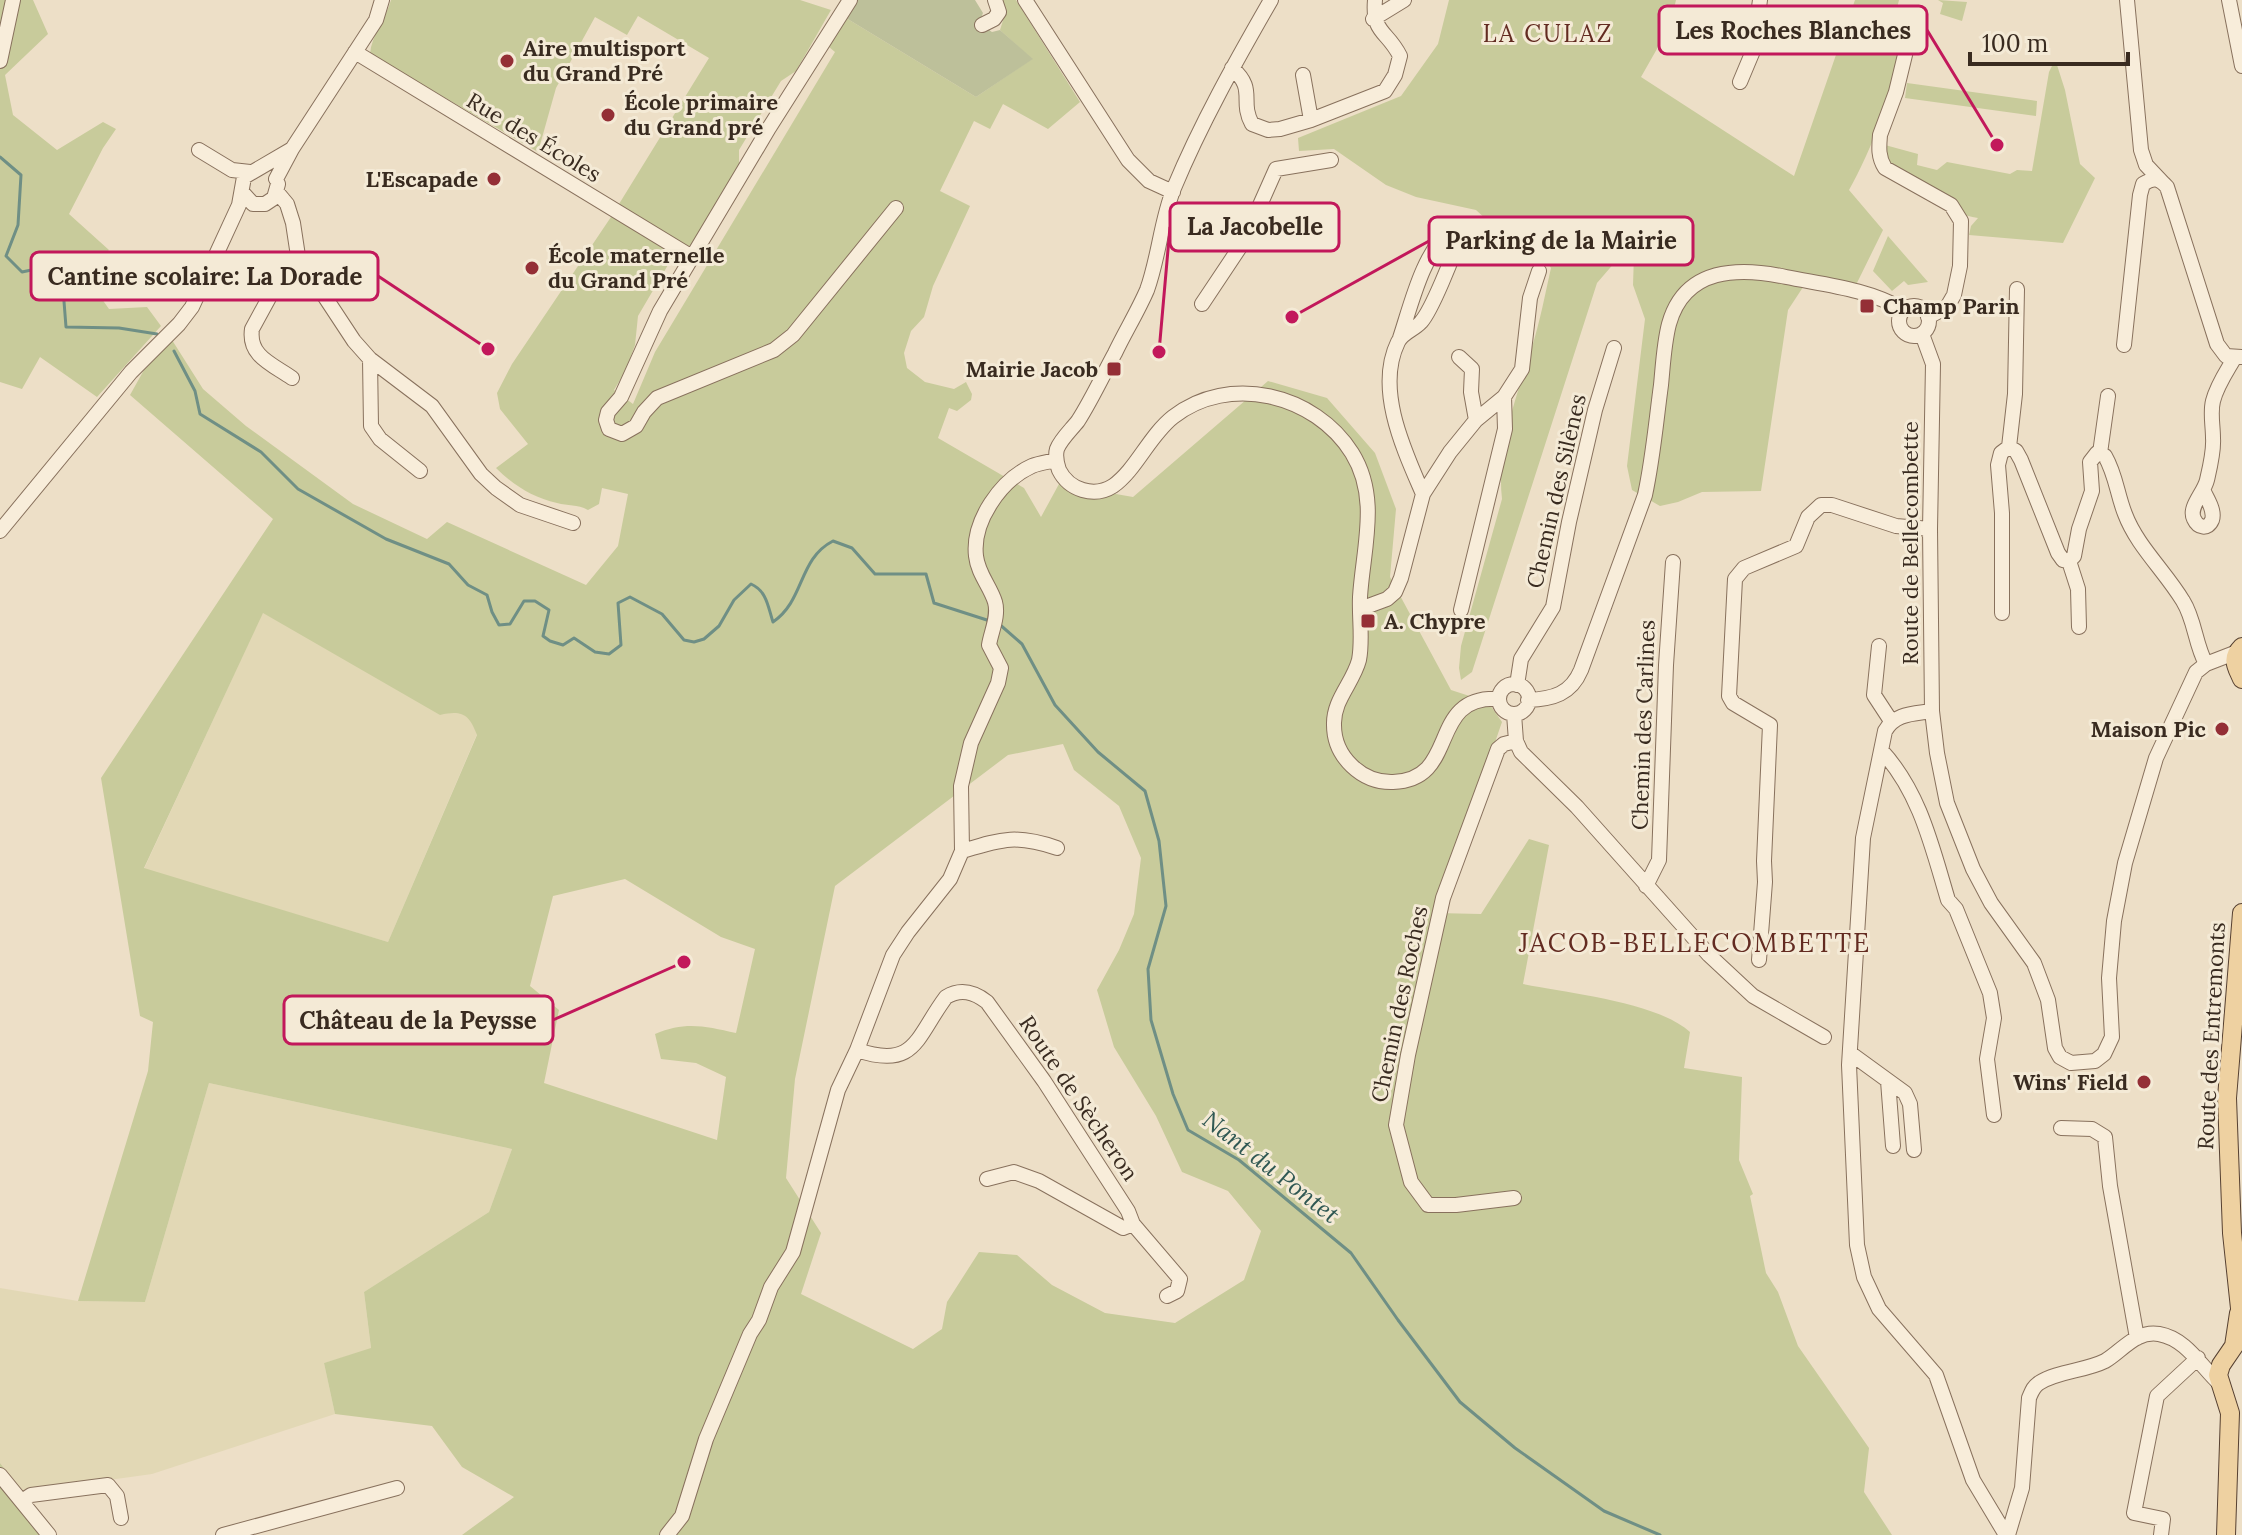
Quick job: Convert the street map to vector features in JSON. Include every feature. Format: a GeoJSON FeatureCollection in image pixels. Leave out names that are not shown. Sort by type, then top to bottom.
{"type":"FeatureCollection","features":[{"type":"Feature","properties":{"kind":"main road"},"geometry":{"type":"LineString","coordinates":[[2240,650],[2235,664],[2241,675]]}},
{"type":"Feature","properties":{"kind":"main road","name":"Route des Entremonts"},"geometry":{"type":"LineString","coordinates":[[2242,913],[2227,1098],[2227,1154],[2242,1327]]}},
{"type":"Feature","properties":{"kind":"main road","name":"Route des Entremonts"},"geometry":{"type":"LineString","coordinates":[[2226,1535],[2229,1388],[2218,1375],[2231,1360],[2239,1306]]}},
{"type":"Feature","properties":{"kind":"main road","name":"Route des Entremonts"},"geometry":{"type":"LineString","coordinates":[[2226,1470],[2242,1399]]}},
{"type":"Feature","properties":{"kind":"street"},"geometry":{"type":"LineString","coordinates":[[0,61],[13,0]]}},
{"type":"Feature","properties":{"kind":"street"},"geometry":{"type":"LineString","coordinates":[[367,32],[372,0]]}},
{"type":"Feature","properties":{"kind":"street"},"geometry":{"type":"LineString","coordinates":[[230,227],[269,194],[292,149],[376,20],[382,0]]}},
{"type":"Feature","properties":{"kind":"street"},"geometry":{"type":"LineString","coordinates":[[850,0],[692,257],[642,347],[621,397],[608,412],[606,420],[609,429],[622,434],[631,431],[657,398],[774,350],[809,319],[896,208]]}},
{"type":"Feature","properties":{"kind":"street"},"geometry":{"type":"LineString","coordinates":[[982,25],[994,19],[999,12],[995,0]]}},
{"type":"Feature","properties":{"kind":"street"},"geometry":{"type":"LineString","coordinates":[[1025,0],[1128,160],[1149,181],[1173,192]]}},
{"type":"Feature","properties":{"kind":"street"},"geometry":{"type":"LineString","coordinates":[[1271,0],[1232,68],[1173,192],[1146,291],[1092,396],[1057,447],[1056,460],[1060,472],[1077,488],[1089,492],[1104,491],[1116,484],[1153,436],[1184,409],[1201,402],[1236,394],[1265,395],[1294,403],[1313,413],[1338,434],[1351,452],[1363,477],[1368,498],[1358,662],[1339,701],[1333,723],[1342,754],[1358,771],[1382,781],[1395,782],[1417,777],[1431,766],[1462,707],[1480,699],[1499,699]]}},
{"type":"Feature","properties":{"kind":"street"},"geometry":{"type":"LineString","coordinates":[[1232,68],[1243,77],[1246,85],[1246,108],[1252,124],[1268,130],[1311,120],[1385,91],[1395,75],[1400,56],[1393,42],[1380,32],[1373,19],[1375,0]]}},
{"type":"Feature","properties":{"kind":"street"},"geometry":{"type":"LineString","coordinates":[[1373,19],[1404,0]]}},
{"type":"Feature","properties":{"kind":"street"},"geometry":{"type":"LineString","coordinates":[[1740,82],[1753,51],[1760,0]]}},
{"type":"Feature","properties":{"kind":"street"},"geometry":{"type":"LineString","coordinates":[[2127,0],[2141,150],[2146,165],[2167,187],[2217,344],[2226,356],[2239,357],[2213,400],[2213,441],[2204,492]]}},
{"type":"Feature","properties":{"kind":"street"},"geometry":{"type":"LineString","coordinates":[[2229,0],[2242,66]]}},
{"type":"Feature","properties":{"kind":"street"},"geometry":{"type":"LineString","coordinates":[[1912,26],[1904,65],[1880,135],[1879,147],[1880,160],[1885,168],[1951,205],[1961,221],[1960,266],[1954,295],[1947,307],[1928,317]]}},
{"type":"Feature","properties":{"kind":"street","name":"Rue des Écoles"},"geometry":{"type":"LineString","coordinates":[[355,52],[692,257]]}},
{"type":"Feature","properties":{"kind":"street"},"geometry":{"type":"LineString","coordinates":[[1303,75],[1311,120]]}},
{"type":"Feature","properties":{"kind":"street"},"geometry":{"type":"LineString","coordinates":[[0,531],[131,372],[192,307],[230,227],[244,177],[292,149]]}},
{"type":"Feature","properties":{"kind":"street"},"geometry":{"type":"LineString","coordinates":[[199,150],[232,170],[271,172],[269,194],[293,223],[298,256],[339,321],[370,359],[432,406],[481,474],[496,488],[520,505],[573,523]]}},
{"type":"Feature","properties":{"kind":"street"},"geometry":{"type":"LineString","coordinates":[[1202,304],[1244,241],[1276,169],[1331,160]]}},
{"type":"Feature","properties":{"kind":"street"},"geometry":{"type":"LineString","coordinates":[[232,170],[248,201],[269,194]]}},
{"type":"Feature","properties":{"kind":"street"},"geometry":{"type":"LineString","coordinates":[[2124,345],[2140,195],[2143,184],[2151,179],[2160,180],[2167,187]]}},
{"type":"Feature","properties":{"kind":"street"},"geometry":{"type":"LineString","coordinates":[[1400,338],[1422,322],[1440,284],[1459,239],[1451,230],[1441,239],[1419,281],[1392,359],[1391,407],[1407,458],[1423,494]]}},
{"type":"Feature","properties":{"kind":"street"},"geometry":{"type":"LineString","coordinates":[[292,378],[256,354],[250,341],[252,329],[288,263],[298,256]]}},
{"type":"Feature","properties":{"kind":"street"},"geometry":{"type":"LineString","coordinates":[[1528,700],[1562,694],[1581,670],[1645,495],[1669,322],[1686,295],[1705,279],[1720,273],[1753,270],[1876,295],[1904,310],[1918,307],[1928,317],[1928,326],[1922,334],[1913,336],[1902,330],[1899,322],[1904,310]]}},
{"type":"Feature","properties":{"kind":"street"},"geometry":{"type":"LineString","coordinates":[[1360,609],[1387,599],[1395,592],[1423,494],[1450,452],[1476,420],[1504,397],[1522,369],[1530,298],[1539,271]]}},
{"type":"Feature","properties":{"kind":"street"},"geometry":{"type":"LineString","coordinates":[[2002,613],[2002,513],[1998,465],[2001,453],[2009,447],[2015,394],[2017,289]]}},
{"type":"Feature","properties":{"kind":"street","name":"Route de Bellecombette"},"geometry":{"type":"LineString","coordinates":[[1922,334],[1933,364],[1930,529],[1932,711],[1947,803],[1959,838],[1991,903],[2034,963],[2044,983],[2055,1048],[2060,1057],[2071,1063],[2095,1061],[2104,1054],[2112,1037],[2109,978],[2114,921],[2125,863],[2156,758],[2194,676],[2206,664]]}},
{"type":"Feature","properties":{"kind":"street","name":"Chemin des Silènes"},"geometry":{"type":"LineString","coordinates":[[1517,685],[1521,659],[1553,607],[1592,424],[1614,348]]}},
{"type":"Feature","properties":{"kind":"street"},"geometry":{"type":"LineString","coordinates":[[1459,357],[1472,369],[1471,392],[1476,420]]}},
{"type":"Feature","properties":{"kind":"street"},"geometry":{"type":"LineString","coordinates":[[370,359],[371,426],[380,439],[420,471]]}},
{"type":"Feature","properties":{"kind":"street"},"geometry":{"type":"LineString","coordinates":[[2100,453],[2108,396]]}},
{"type":"Feature","properties":{"kind":"street"},"geometry":{"type":"LineString","coordinates":[[1461,610],[1505,429],[1504,397]]}},
{"type":"Feature","properties":{"kind":"street"},"geometry":{"type":"LineString","coordinates":[[2009,447],[2016,451],[2021,460],[2058,553],[2063,560],[2069,561]]}},
{"type":"Feature","properties":{"kind":"street"},"geometry":{"type":"LineString","coordinates":[[2069,561],[2074,556],[2092,491],[2090,462],[2100,453]]}},
{"type":"Feature","properties":{"kind":"street"},"geometry":{"type":"LineString","coordinates":[[2100,453],[2105,456],[2114,474],[2124,513],[2134,534],[2190,613],[2198,649],[2206,664],[2241,675]]}},
{"type":"Feature","properties":{"kind":"street"},"geometry":{"type":"LineString","coordinates":[[667,1535],[682,1516],[706,1439],[771,1287],[793,1252],[838,1090],[857,1050],[893,955],[950,879],[962,851],[961,786],[971,743],[1000,677],[1001,668],[989,645],[995,603],[983,581],[976,555],[983,517],[996,497],[1016,477],[1032,466],[1056,460]]}},
{"type":"Feature","properties":{"kind":"street"},"geometry":{"type":"LineString","coordinates":[[1759,960],[1770,725],[1730,700],[1735,579],[1744,568],[1796,546],[1808,517],[1821,505],[1832,505],[1896,526],[1930,529]]}},
{"type":"Feature","properties":{"kind":"street"},"geometry":{"type":"LineString","coordinates":[[2069,561],[2078,589],[2079,627]]}},
{"type":"Feature","properties":{"kind":"street","name":"Chemin des Carlines"},"geometry":{"type":"LineString","coordinates":[[1646,886],[1659,860],[1673,562]]}},
{"type":"Feature","properties":{"kind":"street"},"geometry":{"type":"LineString","coordinates":[[1361,585],[1378,593],[1395,592]]}},
{"type":"Feature","properties":{"kind":"street","name":"Route de Bellecombette"},"geometry":{"type":"LineString","coordinates":[[1879,646],[1874,695],[1891,721]]}},
{"type":"Feature","properties":{"kind":"street"},"geometry":{"type":"LineString","coordinates":[[2206,664],[2240,650]]}},
{"type":"Feature","properties":{"kind":"street"},"geometry":{"type":"LineString","coordinates":[[1517,685],[1525,689],[1528,700],[1522,711],[1514,714],[1505,711],[1499,699],[1505,687],[1517,685]]}},
{"type":"Feature","properties":{"kind":"street"},"geometry":{"type":"LineString","coordinates":[[1932,711],[1903,715],[1891,721],[1881,750],[1863,838],[1850,1053],[1857,1245],[1864,1277],[1879,1309],[1936,1375],[1973,1480],[2007,1535]]}},
{"type":"Feature","properties":{"kind":"street"},"geometry":{"type":"LineString","coordinates":[[1514,714],[1516,741],[1521,752],[1577,807],[1709,955],[1753,996],[1824,1037]]}},
{"type":"Feature","properties":{"kind":"street","name":"Chemin des Roches"},"geometry":{"type":"LineString","coordinates":[[1514,1198],[1428,1205],[1411,1182],[1396,1125],[1408,1055],[1443,898],[1498,749],[1516,741]]}},
{"type":"Feature","properties":{"kind":"street"},"geometry":{"type":"LineString","coordinates":[[1881,750],[1907,782],[1920,811],[1948,900],[1956,909],[1990,993],[1994,1018],[1987,1059],[1994,1115]]}},
{"type":"Feature","properties":{"kind":"street"},"geometry":{"type":"LineString","coordinates":[[962,851],[1016,838],[1031,839],[1057,848]]}},
{"type":"Feature","properties":{"kind":"street","name":"Route de Sècheron"},"geometry":{"type":"LineString","coordinates":[[857,1050],[893,1058],[906,1053],[946,997],[953,992],[975,993],[987,1002],[1044,1081],[1121,1199],[1133,1224]]}},
{"type":"Feature","properties":{"kind":"street"},"geometry":{"type":"LineString","coordinates":[[1850,1053],[1905,1093],[1910,1104],[1914,1150]]}},
{"type":"Feature","properties":{"kind":"street"},"geometry":{"type":"LineString","coordinates":[[1888,1081],[1893,1146]]}},
{"type":"Feature","properties":{"kind":"street"},"geometry":{"type":"LineString","coordinates":[[2061,1128],[2092,1129],[2105,1137],[2110,1186],[2137,1338]]}},
{"type":"Feature","properties":{"kind":"street"},"geometry":{"type":"LineString","coordinates":[[987,1179],[1014,1172],[1039,1181],[1123,1228],[1133,1224],[1180,1279],[1177,1291],[1167,1296]]}},
{"type":"Feature","properties":{"kind":"street"},"geometry":{"type":"LineString","coordinates":[[2007,1535],[2022,1488],[2029,1398],[2034,1387],[2043,1381],[2100,1363],[2120,1352],[2130,1340],[2150,1333],[2162,1334],[2181,1343],[2229,1388]]}},
{"type":"Feature","properties":{"kind":"street"},"geometry":{"type":"LineString","coordinates":[[2198,1358],[2212,1363],[2231,1360]]}},
{"type":"Feature","properties":{"kind":"street"},"geometry":{"type":"LineString","coordinates":[[2161,1535],[2163,1519],[2134,1513],[2157,1396],[2198,1358]]}},
{"type":"Feature","properties":{"kind":"street"},"geometry":{"type":"LineString","coordinates":[[0,1475],[49,1535]]}},
{"type":"Feature","properties":{"kind":"street"},"geometry":{"type":"LineString","coordinates":[[22,1501],[31,1495],[108,1485],[117,1496],[121,1518]]}},
{"type":"Feature","properties":{"kind":"street"},"geometry":{"type":"LineString","coordinates":[[223,1535],[397,1488]]}},
{"type":"Feature","properties":{"kind":"shaded area"},"geometry":{"type":"Polygon","coordinates":[[[263,612],[440,714],[458,711],[470,717],[477,734],[388,942],[144,869],[263,612]]]}},
{"type":"Feature","properties":{"kind":"shaded area"},"geometry":{"type":"Polygon","coordinates":[[[209,1083],[512,1149],[489,1212],[364,1292],[371,1349],[324,1363],[335,1414],[152,1474],[23,1492],[0,1463],[0,1288],[78,1301],[145,1302],[209,1083]]]}},
{"type":"Feature","properties":{"kind":"green space"},"geometry":{"type":"Polygon","coordinates":[[[0,0],[33,0],[48,34],[5,75],[13,115],[57,150],[103,122],[116,129],[69,214],[109,250],[91,270],[97,292],[109,309],[147,307],[161,326],[97,397],[40,357],[22,389],[0,382],[0,0]]]}},
{"type":"Feature","properties":{"kind":"green space"},"geometry":{"type":"Polygon","coordinates":[[[391,0],[800,0],[831,10],[796,71],[781,81],[739,150],[739,164],[691,245],[675,253],[638,316],[635,345],[626,370],[614,390],[633,404],[655,352],[835,52],[829,47],[846,18],[976,97],[1032,59],[1000,30],[1005,14],[1000,0],[1016,0],[1080,102],[1048,129],[1003,104],[990,129],[974,121],[940,191],[970,206],[933,286],[924,317],[911,331],[904,353],[907,368],[925,382],[954,389],[966,382],[972,394],[971,400],[957,411],[949,408],[938,438],[1024,488],[1041,517],[1059,484],[1133,497],[1268,381],[1327,398],[1375,453],[1396,509],[1390,577],[1451,690],[1488,702],[1502,722],[1436,913],[1481,914],[1529,839],[1549,845],[1523,984],[1611,1000],[1656,1013],[1690,1032],[1684,1068],[1742,1077],[1739,1160],[1753,1194],[1750,1196],[1766,1273],[1778,1292],[1798,1346],[1869,1448],[1864,1492],[1892,1535],[462,1535],[514,1497],[462,1467],[432,1426],[335,1414],[324,1363],[371,1348],[364,1292],[489,1212],[512,1149],[209,1083],[145,1302],[78,1301],[148,1071],[153,1022],[140,1016],[101,778],[273,519],[130,395],[144,370],[172,340],[203,389],[246,426],[353,504],[427,539],[447,522],[586,585],[618,546],[628,494],[602,488],[599,504],[588,510],[532,494],[496,468],[528,444],[500,409],[497,393],[512,364],[611,217],[709,58],[638,16],[627,35],[595,17],[556,88],[538,152],[370,54],[373,40],[391,0]],[[263,613],[144,868],[388,942],[477,735],[464,715],[440,715],[263,613]],[[1063,744],[1008,755],[835,886],[795,1079],[786,1178],[821,1233],[801,1294],[913,1349],[942,1329],[947,1302],[979,1252],[1017,1255],[1052,1285],[1105,1313],[1175,1323],[1244,1280],[1261,1231],[1228,1191],[1182,1172],[1156,1116],[1114,1047],[1097,990],[1134,914],[1141,858],[1119,806],[1074,770],[1063,744]],[[625,879],[553,896],[530,986],[559,1010],[544,1083],[717,1140],[726,1077],[696,1063],[661,1059],[655,1034],[676,1027],[695,1026],[736,1033],[755,949],[721,937],[625,879]]]}},
{"type":"Feature","properties":{"kind":"green space"},"geometry":{"type":"Polygon","coordinates":[[[857,0],[975,0],[983,13],[979,23],[992,32],[1000,30],[1033,59],[976,97],[846,18],[857,0]]]}},
{"type":"Feature","properties":{"kind":"green space"},"geometry":{"type":"Polygon","coordinates":[[[1449,0],[1676,0],[1670,26],[1641,77],[1794,176],[1855,0],[1899,0],[1897,8],[1905,33],[1897,74],[1883,116],[1849,190],[1883,230],[1855,287],[1809,278],[1788,310],[1761,491],[1702,492],[1660,506],[1632,490],[1627,466],[1645,319],[1633,285],[1634,255],[1622,254],[1597,283],[1472,672],[1461,680],[1461,646],[1502,499],[1502,461],[1509,422],[1535,337],[1551,268],[1542,255],[1508,245],[1493,235],[1488,221],[1476,210],[1416,197],[1386,185],[1334,149],[1299,151],[1298,138],[1401,96],[1438,44],[1449,0]]]}},
{"type":"Feature","properties":{"kind":"green space"},"geometry":{"type":"Polygon","coordinates":[[[1938,0],[1967,2],[1962,21],[1940,14],[1943,3],[1938,0]]]}},
{"type":"Feature","properties":{"kind":"green space"},"geometry":{"type":"Polygon","coordinates":[[[2053,64],[2057,65],[2065,90],[2080,164],[2095,178],[2063,243],[1969,235],[1971,226],[1978,218],[1941,203],[1883,157],[1885,145],[1918,154],[1917,165],[1937,170],[1947,162],[2010,174],[2017,170],[2032,171],[2053,64]]]}},
{"type":"Feature","properties":{"kind":"green space"},"geometry":{"type":"Polygon","coordinates":[[[1907,83],[2037,101],[2036,116],[1905,98],[1907,83]]]}},
{"type":"Feature","properties":{"kind":"green space"},"geometry":{"type":"Polygon","coordinates":[[[1888,236],[1928,282],[1908,285],[1904,281],[1892,291],[1873,271],[1888,236]]]}},
{"type":"Feature","properties":{"kind":"green space"},"geometry":{"type":"Polygon","coordinates":[[[0,1463],[56,1535],[0,1535],[0,1463]]]}},
{"type":"Feature","properties":{"kind":"waterway"},"geometry":{"type":"LineString","coordinates":[[0,157],[21,175],[18,225],[6,256],[22,272],[50,266],[62,276],[66,327],[119,328],[157,334]]}},
{"type":"Feature","properties":{"kind":"waterway","name":"Nant du Pontet"},"geometry":{"type":"LineString","coordinates":[[174,351],[195,391],[200,414],[261,452],[298,489],[386,539],[449,564],[468,585],[487,595],[499,625],[510,624],[524,601],[535,601],[549,610],[543,636],[563,645],[574,638],[595,652],[609,654],[621,645],[618,603],[630,597],[662,614],[684,640],[694,642],[704,639],[719,626],[734,600],[751,584],[764,595],[773,622],[791,603],[813,558],[833,541],[852,548],[875,574],[926,574],[934,603],[990,621]]}},
{"type":"Feature","properties":{"kind":"waterway","name":"Nant du Pontet"},"geometry":{"type":"LineString","coordinates":[[998,623],[1022,644],[1055,705],[1098,752],[1145,791],[1159,841],[1166,906],[1148,969],[1151,1020],[1173,1094],[1188,1130],[1239,1160],[1351,1253],[1460,1402],[1515,1448],[1604,1511],[1660,1535]]}},
{"type":"Feature","properties":{"kind":"place","name":"Aire multisport du Grand Pré"},"geometry":{"type":"Point","coordinates":[507,61]}},
{"type":"Feature","properties":{"kind":"place","name":"École primaire du Grand pré"},"geometry":{"type":"Point","coordinates":[608,115]}},
{"type":"Feature","properties":{"kind":"place","name":"Les Roches Blanches"},"geometry":{"type":"Point","coordinates":[1997,145]}},
{"type":"Feature","properties":{"kind":"place","name":"L'Escapade"},"geometry":{"type":"Point","coordinates":[494,179]}},
{"type":"Feature","properties":{"kind":"place","name":"École maternelle du Grand Pré"},"geometry":{"type":"Point","coordinates":[532,268]}},
{"type":"Feature","properties":{"kind":"place","name":"Champ Parin"},"geometry":{"type":"Point","coordinates":[1867,306]}},
{"type":"Feature","properties":{"kind":"place","name":"Parking de la Mairie"},"geometry":{"type":"Point","coordinates":[1292,317]}},
{"type":"Feature","properties":{"kind":"place","name":"Cantine scolaire: La Dorade"},"geometry":{"type":"Point","coordinates":[488,349]}},
{"type":"Feature","properties":{"kind":"place","name":"La Jacobelle"},"geometry":{"type":"Point","coordinates":[1159,352]}},
{"type":"Feature","properties":{"kind":"place","name":"Mairie Jacob"},"geometry":{"type":"Point","coordinates":[1114,369]}},
{"type":"Feature","properties":{"kind":"place","name":"A. Chypre"},"geometry":{"type":"Point","coordinates":[1368,621]}},
{"type":"Feature","properties":{"kind":"place","name":"Maison Pic"},"geometry":{"type":"Point","coordinates":[2222,729]}},
{"type":"Feature","properties":{"kind":"place","name":"Château de la Peysse"},"geometry":{"type":"Point","coordinates":[684,962]}},
{"type":"Feature","properties":{"kind":"place","name":"Wins' Field"},"geometry":{"type":"Point","coordinates":[2144,1082]}},
{"type":"Feature","properties":{"kind":"district","name":"LA CULAZ"},"geometry":{"type":"Point","coordinates":[1548,33]}},
{"type":"Feature","properties":{"kind":"district","name":"JACOB-BELLECOMBETTE"},"geometry":{"type":"Point","coordinates":[1695,942]}}]}
